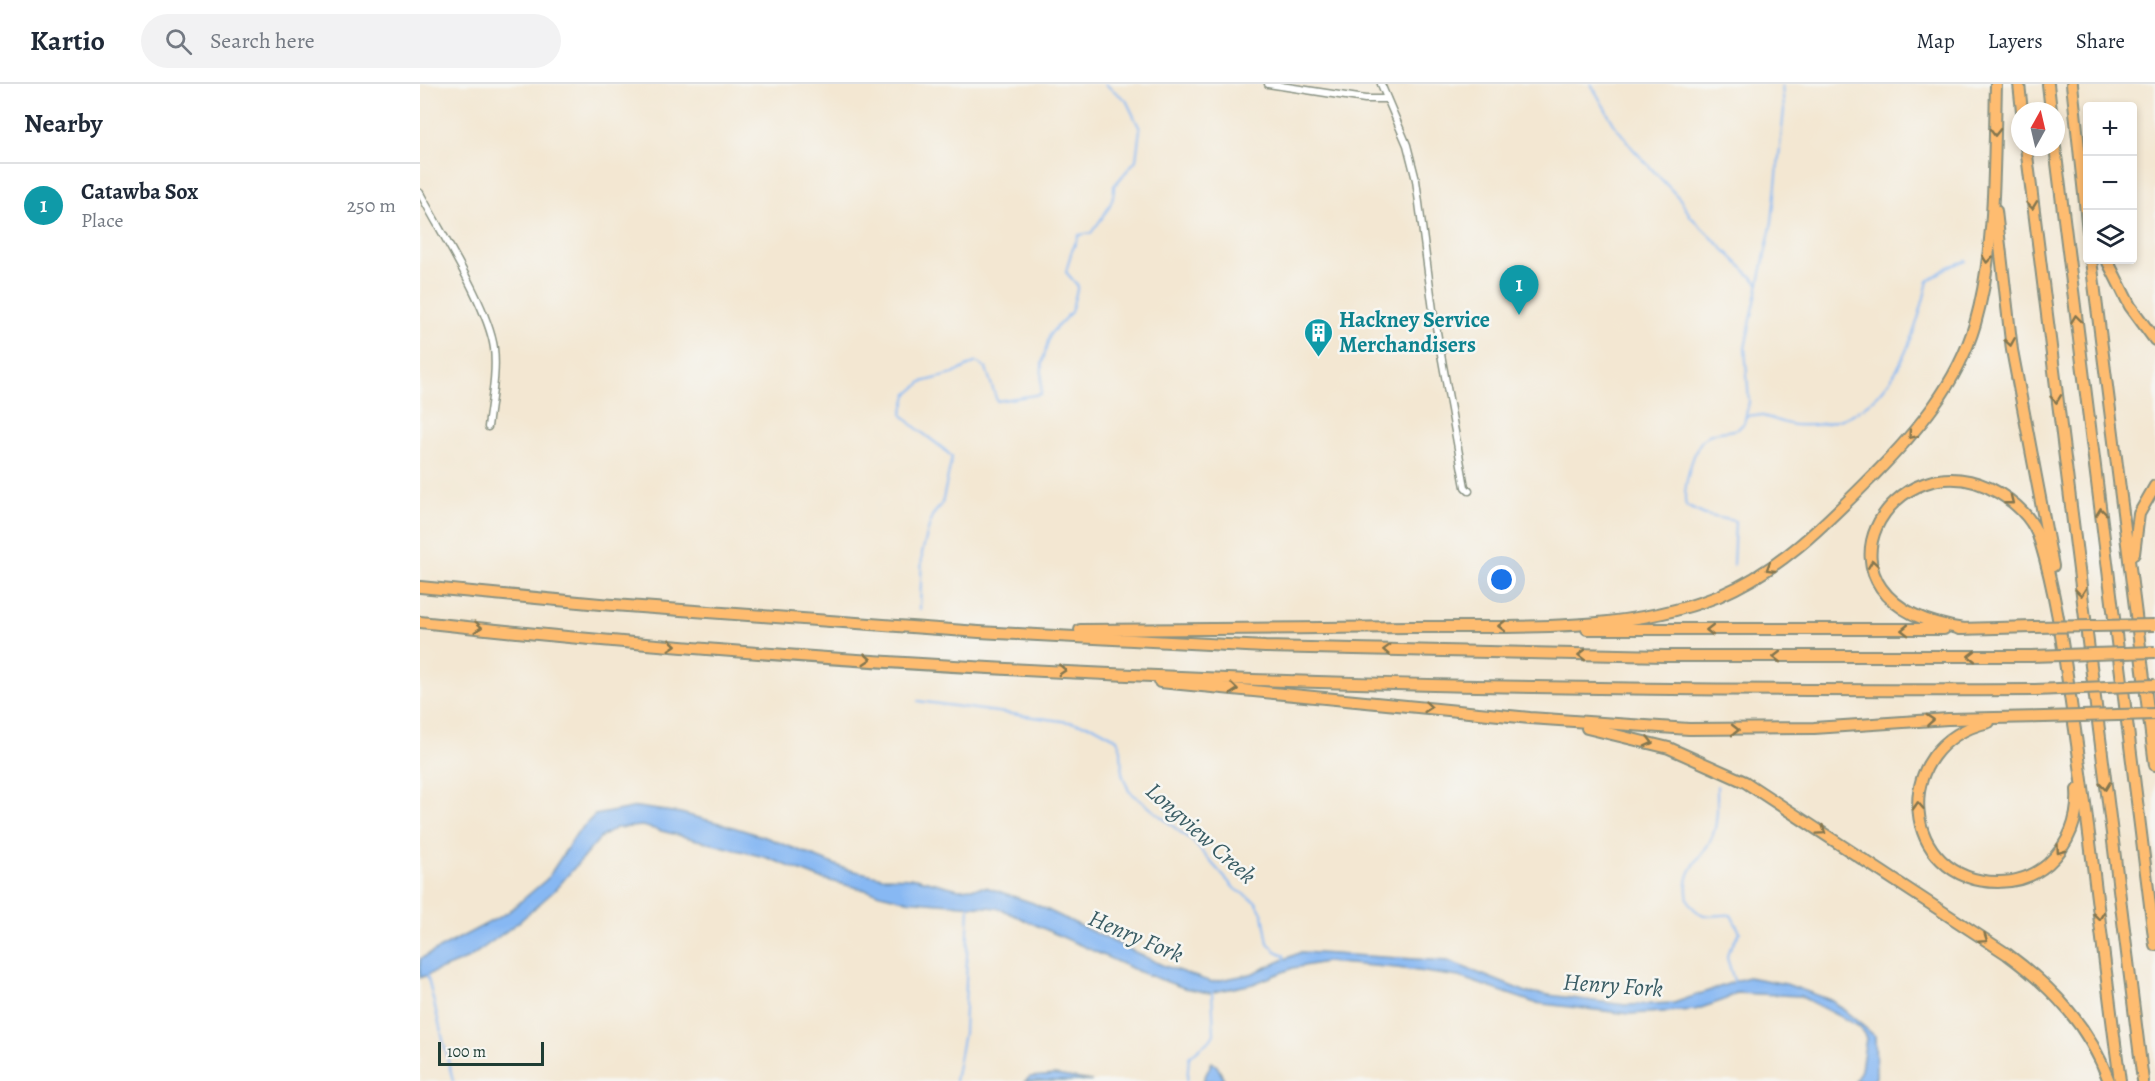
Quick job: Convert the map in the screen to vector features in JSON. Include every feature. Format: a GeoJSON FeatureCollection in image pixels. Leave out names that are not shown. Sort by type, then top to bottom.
{"type":"FeatureCollection","features":[{"type":"Feature","properties":{"kind":"highway"},"geometry":{"type":"LineString","coordinates":[[1530,626],[1627,620],[1682,608],[1716,597],[1781,561],[1832,518],[1924,420],[1944,392],[1962,359],[1982,296],[1993,180],[1996,84]]}},
{"type":"Feature","properties":{"kind":"highway"},"geometry":{"type":"LineString","coordinates":[[2019,84],[2021,102]]}},
{"type":"Feature","properties":{"kind":"highway"},"geometry":{"type":"LineString","coordinates":[[2048,84],[2050,102]]}},
{"type":"Feature","properties":{"kind":"highway"},"geometry":{"type":"LineString","coordinates":[[2072,84],[2086,210]]}},
{"type":"Feature","properties":{"kind":"highway"},"geometry":{"type":"LineString","coordinates":[[2077,124],[2083,158]]}},
{"type":"Feature","properties":{"kind":"highway"},"geometry":{"type":"LineString","coordinates":[[2026,156],[2143,1081]]}},
{"type":"Feature","properties":{"kind":"highway"},"geometry":{"type":"LineString","coordinates":[[2056,156],[2155,945]]}},
{"type":"Feature","properties":{"kind":"highway"},"geometry":{"type":"LineString","coordinates":[[1993,180],[2006,316],[2047,528],[2120,1081]]}},
{"type":"Feature","properties":{"kind":"highway"},"geometry":{"type":"LineString","coordinates":[[2092,264],[2155,765]]}},
{"type":"Feature","properties":{"kind":"highway"},"geometry":{"type":"LineString","coordinates":[[2109,264],[2130,306],[2155,340]]}},
{"type":"Feature","properties":{"kind":"highway"},"geometry":{"type":"LineString","coordinates":[[1964,629],[1934,623],[1905,612],[1887,596],[1873,568],[1872,540],[1879,520],[1900,496],[1926,483],[1950,480],[1975,483],[1995,491],[2017,506],[2038,536],[2056,605]]}},
{"type":"Feature","properties":{"kind":"highway"},"geometry":{"type":"LineString","coordinates":[[2134,596],[2136,526],[2142,506],[2155,486]]}},
{"type":"Feature","properties":{"kind":"highway"},"geometry":{"type":"LineString","coordinates":[[420,587],[690,611],[899,624],[1074,630],[1530,626],[1767,631],[2155,625]]}},
{"type":"Feature","properties":{"kind":"highway"},"geometry":{"type":"LineString","coordinates":[[420,622],[891,661],[1135,674],[1547,689],[2035,690],[2155,685]]}},
{"type":"Feature","properties":{"kind":"highway"},"geometry":{"type":"LineString","coordinates":[[899,624],[979,632],[1265,646],[1522,654],[2031,656],[2155,652]]}},
{"type":"Feature","properties":{"kind":"highway"},"geometry":{"type":"LineString","coordinates":[[1135,674],[1155,681],[1626,726],[1730,730],[1814,728],[2012,717],[2155,714]]}},
{"type":"Feature","properties":{"kind":"highway"},"geometry":{"type":"LineString","coordinates":[[2012,717],[1968,728],[1946,742],[1927,764],[1919,785],[1919,817],[1932,847],[1948,865],[1978,880],[2007,882],[2031,876],[2046,866],[2063,849],[2073,828],[2077,804],[2075,733]]}},
{"type":"Feature","properties":{"kind":"highway"},"geometry":{"type":"LineString","coordinates":[[1530,718],[1596,729],[1669,748],[1728,773],[1790,810],[2007,954],[2042,981],[2079,1023],[2109,1081]]}},
{"type":"Feature","properties":{"kind":"street"},"geometry":{"type":"LineString","coordinates":[[1268,84],[1365,99],[1387,99]]}},
{"type":"Feature","properties":{"kind":"street"},"geometry":{"type":"LineString","coordinates":[[1381,84],[1407,145],[1416,180],[1433,310],[1465,487],[1469,491]]}},
{"type":"Feature","properties":{"kind":"street"},"geometry":{"type":"LineString","coordinates":[[420,193],[472,292],[491,336],[495,363],[488,427]]}},
{"type":"Feature","properties":{"kind":"water"},"geometry":{"type":"Polygon","coordinates":[[[637,807],[680,813],[723,824],[768,838],[846,869],[882,877],[915,878],[959,889],[986,887],[1033,903],[1162,965],[1211,982],[1251,974],[1301,952],[1448,961],[1526,992],[1625,1005],[1674,1003],[1748,977],[1786,984],[1833,1001],[1875,1036],[1876,1076],[1873,1081],[1855,1081],[1861,1070],[1866,1038],[1860,1027],[1800,996],[1736,993],[1724,1000],[1695,1010],[1630,1014],[1535,1003],[1459,977],[1397,968],[1325,962],[1293,968],[1253,984],[1209,993],[1184,988],[1140,972],[998,908],[904,900],[819,878],[768,858],[642,826],[616,828],[601,837],[555,890],[519,922],[469,958],[420,978],[420,959],[507,913],[547,879],[577,833],[595,815],[637,807]]]}},
{"type":"Feature","properties":{"kind":"water"},"geometry":{"type":"Polygon","coordinates":[[[1212,1062],[1217,1066],[1225,1081],[1203,1081],[1212,1062]]]}},
{"type":"Feature","properties":{"kind":"water"},"geometry":{"type":"Polygon","coordinates":[[[1055,1075],[1092,1081],[1025,1081],[1030,1077],[1055,1075]]]}},
{"type":"Feature","properties":{"kind":"waterway","name":"Longview Creek"},"geometry":{"type":"LineString","coordinates":[[920,609],[922,553],[932,516],[942,504],[952,457],[913,426],[902,414],[907,395],[922,382],[953,374],[976,362],[986,368],[997,401],[1041,394],[1042,364],[1050,334],[1071,312],[1078,286],[1066,272],[1071,253],[1079,235],[1091,233],[1103,217],[1110,205],[1114,186],[1136,160],[1140,129],[1126,100],[1105,84]]}},
{"type":"Feature","properties":{"kind":"waterway"},"geometry":{"type":"LineString","coordinates":[[1591,84],[1614,124],[1633,149],[1680,199],[1691,217],[1759,284]]}},
{"type":"Feature","properties":{"kind":"waterway"},"geometry":{"type":"LineString","coordinates":[[1733,565],[1735,521],[1705,515],[1686,506],[1685,499],[1693,458],[1702,441],[1710,434],[1738,429],[1744,423],[1749,402],[1745,348],[1772,222],[1784,110],[1782,84]]}},
{"type":"Feature","properties":{"kind":"waterway"},"geometry":{"type":"LineString","coordinates":[[1746,417],[1757,415],[1795,425],[1826,423],[1851,415],[1872,401],[1889,382],[1902,359],[1913,334],[1928,281],[1948,267],[1966,261]]}},
{"type":"Feature","properties":{"kind":"waterway","name":"Longview Creek"},"geometry":{"type":"LineString","coordinates":[[918,701],[1093,726],[1117,739],[1121,749],[1122,774],[1129,791],[1194,843],[1234,888],[1256,902],[1263,915],[1268,943],[1284,955],[1285,962]]}},
{"type":"Feature","properties":{"kind":"waterway"},"geometry":{"type":"LineString","coordinates":[[1717,786],[1715,828],[1712,838],[1691,869],[1687,887],[1688,899],[1692,907],[1701,914],[1731,915],[1740,932],[1727,958],[1735,984]]}},
{"type":"Feature","properties":{"kind":"waterway"},"geometry":{"type":"LineString","coordinates":[[955,1081],[964,1033],[969,905]]}},
{"type":"Feature","properties":{"kind":"waterway"},"geometry":{"type":"LineString","coordinates":[[427,974],[453,1081]]}},
{"type":"Feature","properties":{"kind":"waterway"},"geometry":{"type":"LineString","coordinates":[[1187,1081],[1189,1057],[1214,1034],[1212,991]]}},
{"type":"Feature","properties":{"kind":"place","name":"Catawba Sox"},"geometry":{"type":"Point","coordinates":[1519,315]}},
{"type":"Feature","properties":{"kind":"place","name":"Hackney Service Merchandisers"},"geometry":{"type":"Point","coordinates":[1318,358]}},
{"type":"Feature","properties":{"kind":"water label","name":"Henry Fork"},"geometry":{"type":"Point","coordinates":[1136,936]}},
{"type":"Feature","properties":{"kind":"water label","name":"Henry Fork"},"geometry":{"type":"Point","coordinates":[1613,985]}}]}
